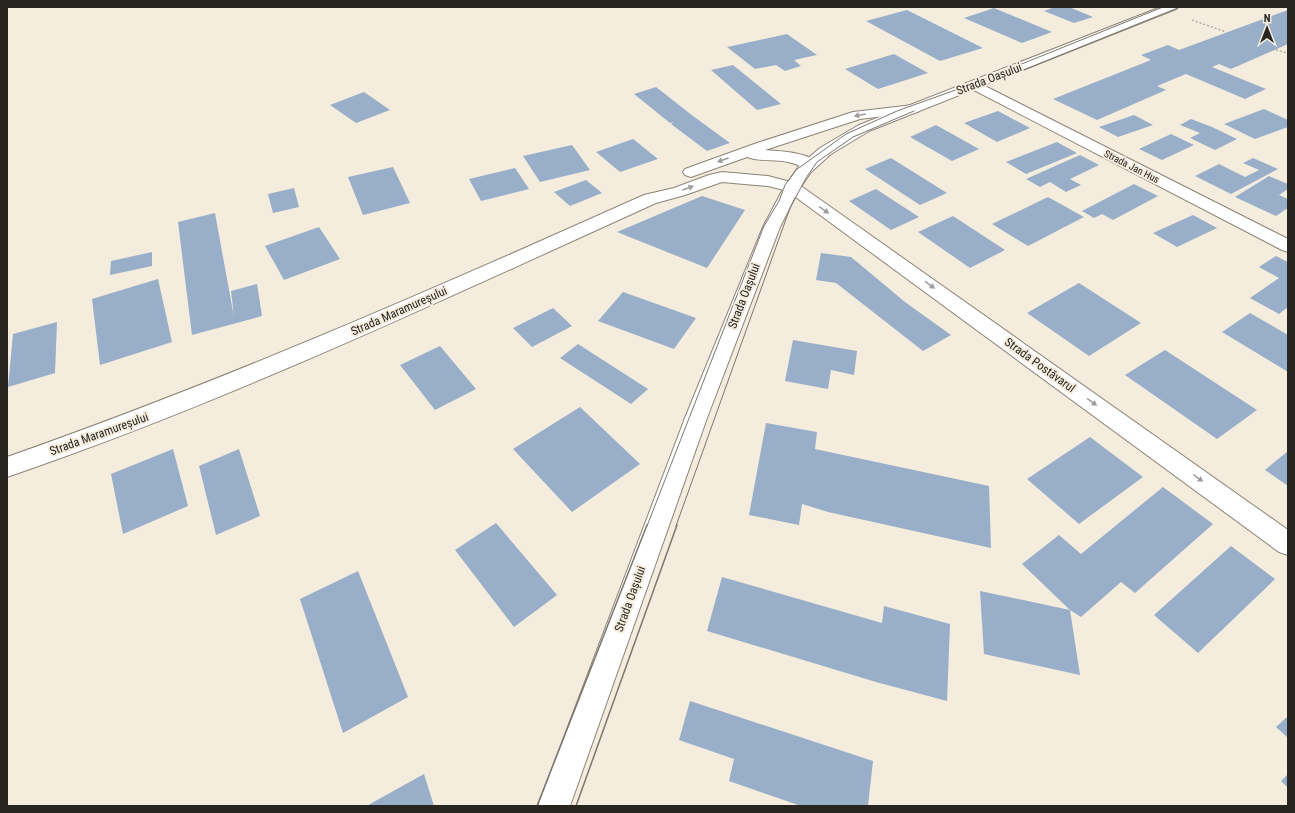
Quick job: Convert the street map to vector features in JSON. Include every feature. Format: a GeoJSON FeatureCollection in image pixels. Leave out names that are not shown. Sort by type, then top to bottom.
{"type":"FeatureCollection","features":[{"type":"Feature","properties":{"kind":"main road","name":"Strada Oașului"},"geometry":{"type":"LineString","coordinates":[[554,806],[690,434],[771,227],[792,187],[810,164],[839,141],[864,128],[1172,7]]}},
{"type":"Feature","properties":{"kind":"main road","name":"Strada Jan Hus"},"geometry":{"type":"LineString","coordinates":[[975,85],[1288,246]]}},
{"type":"Feature","properties":{"kind":"main road"},"geometry":{"type":"LineString","coordinates":[[650,199],[674,179],[741,154],[858,115],[913,109]]}},
{"type":"Feature","properties":{"kind":"main road"},"geometry":{"type":"LineString","coordinates":[[741,154],[782,155],[810,164]]}},
{"type":"Feature","properties":{"kind":"main road","name":"Strada Maramureșului"},"geometry":{"type":"LineString","coordinates":[[7,467],[88,439],[234,381],[402,310],[650,199],[679,192],[718,178],[746,178],[792,187]]}},
{"type":"Feature","properties":{"kind":"main road","name":"Strada Postăvarul"},"geometry":{"type":"LineString","coordinates":[[792,187],[1288,544]]}},
{"type":"Feature","properties":{"kind":"path"},"geometry":{"type":"LineString","coordinates":[[1188,19],[1226,32]]}},
{"type":"Feature","properties":{"kind":"path"},"geometry":{"type":"LineString","coordinates":[[1276,50],[1288,53]]}},
{"type":"Feature","properties":{"kind":"building"},"geometry":{"type":"Polygon","coordinates":[[[1055,7],[1069,7],[1093,17],[1074,23],[1044,11],[1055,7]]]}},
{"type":"Feature","properties":{"kind":"building"},"geometry":{"type":"Polygon","coordinates":[[[994,8],[1052,32],[1022,43],[964,18],[994,8]]]}},
{"type":"Feature","properties":{"kind":"building"},"geometry":{"type":"Polygon","coordinates":[[[907,10],[983,48],[940,61],[866,21],[907,10]]]}},
{"type":"Feature","properties":{"kind":"building"},"geometry":{"type":"Polygon","coordinates":[[[1288,10],[1288,44],[1231,69],[1219,64],[1212,67],[1266,89],[1245,99],[1186,74],[1157,86],[1166,90],[1097,120],[1053,99],[1151,60],[1141,55],[1168,45],[1179,50],[1288,10]]]}},
{"type":"Feature","properties":{"kind":"building"},"geometry":{"type":"Polygon","coordinates":[[[787,34],[817,55],[794,60],[801,66],[785,71],[776,65],[755,69],[727,47],[787,34]]]}},
{"type":"Feature","properties":{"kind":"building"},"geometry":{"type":"Polygon","coordinates":[[[894,54],[928,73],[878,89],[845,69],[894,54]]]}},
{"type":"Feature","properties":{"kind":"building"},"geometry":{"type":"Polygon","coordinates":[[[733,65],[781,104],[757,110],[711,70],[733,65]]]}},
{"type":"Feature","properties":{"kind":"building"},"geometry":{"type":"Polygon","coordinates":[[[656,87],[730,143],[707,151],[671,124],[674,122],[670,123],[634,94],[656,87]]]}},
{"type":"Feature","properties":{"kind":"building"},"geometry":{"type":"Polygon","coordinates":[[[364,92],[390,110],[356,123],[330,105],[364,92]]]}},
{"type":"Feature","properties":{"kind":"building"},"geometry":{"type":"Polygon","coordinates":[[[1264,109],[1288,120],[1288,127],[1255,139],[1224,124],[1264,109]]]}},
{"type":"Feature","properties":{"kind":"building"},"geometry":{"type":"Polygon","coordinates":[[[998,111],[1030,128],[997,142],[964,123],[998,111]]]}},
{"type":"Feature","properties":{"kind":"building"},"geometry":{"type":"Polygon","coordinates":[[[1134,115],[1153,125],[1118,137],[1099,127],[1134,115]]]}},
{"type":"Feature","properties":{"kind":"building"},"geometry":{"type":"Polygon","coordinates":[[[1191,119],[1237,139],[1215,150],[1190,138],[1200,133],[1180,125],[1191,119]]]}},
{"type":"Feature","properties":{"kind":"building"},"geometry":{"type":"Polygon","coordinates":[[[936,125],[979,149],[952,161],[910,137],[936,125]]]}},
{"type":"Feature","properties":{"kind":"building"},"geometry":{"type":"Polygon","coordinates":[[[1171,134],[1194,145],[1162,160],[1139,149],[1171,134]]]}},
{"type":"Feature","properties":{"kind":"building"},"geometry":{"type":"Polygon","coordinates":[[[633,139],[658,159],[620,172],[596,152],[633,139]]]}},
{"type":"Feature","properties":{"kind":"building"},"geometry":{"type":"Polygon","coordinates":[[[1057,142],[1077,153],[1026,174],[1006,162],[1057,142]]]}},
{"type":"Feature","properties":{"kind":"building"},"geometry":{"type":"Polygon","coordinates":[[[572,145],[590,170],[540,182],[523,156],[572,145]]]}},
{"type":"Feature","properties":{"kind":"building"},"geometry":{"type":"Polygon","coordinates":[[[1080,155],[1099,165],[1070,179],[1081,185],[1066,192],[1050,182],[1040,187],[1026,179],[1080,155]]]}},
{"type":"Feature","properties":{"kind":"building"},"geometry":{"type":"Polygon","coordinates":[[[891,158],[947,193],[920,205],[865,169],[891,158]]]}},
{"type":"Feature","properties":{"kind":"building"},"geometry":{"type":"Polygon","coordinates":[[[1253,158],[1278,169],[1231,194],[1195,176],[1219,164],[1245,177],[1259,170],[1243,163],[1253,158]]]}},
{"type":"Feature","properties":{"kind":"building"},"geometry":{"type":"Polygon","coordinates":[[[393,167],[410,203],[363,215],[348,177],[393,167]]]}},
{"type":"Feature","properties":{"kind":"building"},"geometry":{"type":"Polygon","coordinates":[[[515,168],[529,189],[481,201],[469,179],[515,168]]]}},
{"type":"Feature","properties":{"kind":"building"},"geometry":{"type":"Polygon","coordinates":[[[1269,176],[1288,184],[1288,189],[1279,195],[1288,199],[1288,208],[1276,216],[1235,197],[1269,176]]]}},
{"type":"Feature","properties":{"kind":"building"},"geometry":{"type":"Polygon","coordinates":[[[586,180],[602,193],[570,206],[554,192],[586,180]]]}},
{"type":"Feature","properties":{"kind":"building"},"geometry":{"type":"Polygon","coordinates":[[[1134,184],[1158,196],[1113,220],[1102,214],[1094,218],[1082,211],[1134,184]]]}},
{"type":"Feature","properties":{"kind":"building"},"geometry":{"type":"Polygon","coordinates":[[[294,188],[299,207],[273,213],[268,194],[294,188]]]}},
{"type":"Feature","properties":{"kind":"building"},"geometry":{"type":"Polygon","coordinates":[[[876,189],[919,217],[891,230],[849,201],[876,189]]]}},
{"type":"Feature","properties":{"kind":"building"},"geometry":{"type":"Polygon","coordinates":[[[702,196],[745,210],[707,268],[617,232],[702,196]]]}},
{"type":"Feature","properties":{"kind":"building"},"geometry":{"type":"Polygon","coordinates":[[[1048,197],[1084,217],[1028,246],[992,224],[1048,197]]]}},
{"type":"Feature","properties":{"kind":"building"},"geometry":{"type":"Polygon","coordinates":[[[215,213],[234,317],[231,291],[257,284],[262,316],[192,335],[178,222],[215,213]]]}},
{"type":"Feature","properties":{"kind":"building"},"geometry":{"type":"Polygon","coordinates":[[[1193,215],[1217,228],[1177,247],[1153,233],[1193,215]]]}},
{"type":"Feature","properties":{"kind":"building"},"geometry":{"type":"Polygon","coordinates":[[[953,216],[1005,250],[970,268],[918,232],[953,216]]]}},
{"type":"Feature","properties":{"kind":"building"},"geometry":{"type":"Polygon","coordinates":[[[319,227],[340,259],[284,280],[265,246],[319,227]]]}},
{"type":"Feature","properties":{"kind":"building"},"geometry":{"type":"Polygon","coordinates":[[[152,252],[152,266],[110,275],[111,261],[152,252]]]}},
{"type":"Feature","properties":{"kind":"building"},"geometry":{"type":"Polygon","coordinates":[[[821,253],[851,257],[905,302],[951,335],[923,351],[836,283],[816,280],[821,253]]]}},
{"type":"Feature","properties":{"kind":"building"},"geometry":{"type":"Polygon","coordinates":[[[1276,256],[1288,262],[1288,307],[1279,314],[1250,298],[1279,278],[1259,267],[1276,256]]]}},
{"type":"Feature","properties":{"kind":"building"},"geometry":{"type":"Polygon","coordinates":[[[158,279],[172,342],[100,365],[92,299],[158,279]]]}},
{"type":"Feature","properties":{"kind":"building"},"geometry":{"type":"Polygon","coordinates":[[[1079,283],[1141,323],[1089,356],[1027,313],[1079,283]]]}},
{"type":"Feature","properties":{"kind":"building"},"geometry":{"type":"Polygon","coordinates":[[[623,292],[696,318],[674,349],[598,321],[623,292]]]}},
{"type":"Feature","properties":{"kind":"building"},"geometry":{"type":"Polygon","coordinates":[[[553,308],[572,326],[532,347],[513,328],[553,308]]]}},
{"type":"Feature","properties":{"kind":"building"},"geometry":{"type":"Polygon","coordinates":[[[1250,313],[1288,335],[1288,372],[1222,332],[1250,313]]]}},
{"type":"Feature","properties":{"kind":"building"},"geometry":{"type":"Polygon","coordinates":[[[57,322],[55,373],[8,387],[13,334],[57,322]]]}},
{"type":"Feature","properties":{"kind":"building"},"geometry":{"type":"Polygon","coordinates":[[[793,340],[857,351],[854,375],[831,370],[828,389],[785,381],[793,340]]]}},
{"type":"Feature","properties":{"kind":"building"},"geometry":{"type":"Polygon","coordinates":[[[578,344],[648,389],[631,404],[560,358],[578,344]]]}},
{"type":"Feature","properties":{"kind":"building"},"geometry":{"type":"Polygon","coordinates":[[[440,346],[476,389],[435,410],[400,365],[440,346]]]}},
{"type":"Feature","properties":{"kind":"building"},"geometry":{"type":"Polygon","coordinates":[[[1165,350],[1257,410],[1217,439],[1125,375],[1165,350]]]}},
{"type":"Feature","properties":{"kind":"building"},"geometry":{"type":"Polygon","coordinates":[[[580,407],[640,464],[572,512],[513,449],[580,407]]]}},
{"type":"Feature","properties":{"kind":"building"},"geometry":{"type":"Polygon","coordinates":[[[766,423],[817,432],[815,449],[989,486],[991,548],[828,512],[802,504],[799,525],[749,515],[766,423]]]}},
{"type":"Feature","properties":{"kind":"building"},"geometry":{"type":"Polygon","coordinates":[[[1090,437],[1143,477],[1079,524],[1027,479],[1090,437]]]}},
{"type":"Feature","properties":{"kind":"building"},"geometry":{"type":"Polygon","coordinates":[[[173,449],[188,506],[123,534],[111,474],[173,449]]]}},
{"type":"Feature","properties":{"kind":"building"},"geometry":{"type":"Polygon","coordinates":[[[239,449],[260,516],[216,535],[199,466],[239,449]]]}},
{"type":"Feature","properties":{"kind":"building"},"geometry":{"type":"Polygon","coordinates":[[[1288,451],[1288,486],[1265,470],[1288,451]]]}},
{"type":"Feature","properties":{"kind":"building"},"geometry":{"type":"Polygon","coordinates":[[[1163,487],[1213,524],[1135,593],[1121,582],[1081,617],[1070,610],[1022,564],[1059,535],[1081,554],[1163,487]]]}},
{"type":"Feature","properties":{"kind":"building"},"geometry":{"type":"Polygon","coordinates":[[[496,523],[557,595],[514,627],[455,550],[496,523]]]}},
{"type":"Feature","properties":{"kind":"building"},"geometry":{"type":"Polygon","coordinates":[[[1231,546],[1275,579],[1198,653],[1154,615],[1231,546]]]}},
{"type":"Feature","properties":{"kind":"building"},"geometry":{"type":"Polygon","coordinates":[[[358,571],[408,697],[343,733],[300,599],[358,571]]]}},
{"type":"Feature","properties":{"kind":"building"},"geometry":{"type":"Polygon","coordinates":[[[722,577],[882,623],[884,606],[950,624],[947,701],[876,682],[707,631],[722,577]]]}},
{"type":"Feature","properties":{"kind":"building"},"geometry":{"type":"Polygon","coordinates":[[[980,591],[1070,610],[1080,675],[984,654],[980,591]]]}},
{"type":"Feature","properties":{"kind":"building"},"geometry":{"type":"Polygon","coordinates":[[[690,701],[873,761],[868,806],[801,806],[729,781],[734,759],[679,740],[690,701]]]}},
{"type":"Feature","properties":{"kind":"building"},"geometry":{"type":"Polygon","coordinates":[[[1288,716],[1288,738],[1276,727],[1288,716]]]}},
{"type":"Feature","properties":{"kind":"building"},"geometry":{"type":"Polygon","coordinates":[[[424,774],[434,806],[367,806],[370,804],[424,774]]]}},
{"type":"Feature","properties":{"kind":"building"},"geometry":{"type":"Polygon","coordinates":[[[1288,774],[1288,788],[1281,781],[1288,774]]]}},
{"type":"Feature","properties":{"kind":"tram line"},"geometry":{"type":"LineString","coordinates":[[647,526],[764,226],[779,201],[785,185],[796,170],[846,134],[897,111],[972,84],[1163,7]]}},
{"type":"Feature","properties":{"kind":"tram line"},"geometry":{"type":"LineString","coordinates":[[991,83],[1180,7]]}},
{"type":"Feature","properties":{"kind":"tram line"},"geometry":{"type":"LineString","coordinates":[[676,526],[790,208],[806,178],[817,162],[853,137],[914,111]]}},
{"type":"Feature","properties":{"kind":"tram line"},"geometry":{"type":"LineString","coordinates":[[537,806],[647,525]]}},
{"type":"Feature","properties":{"kind":"tram line"},"geometry":{"type":"LineString","coordinates":[[576,806],[677,525]]}}]}
